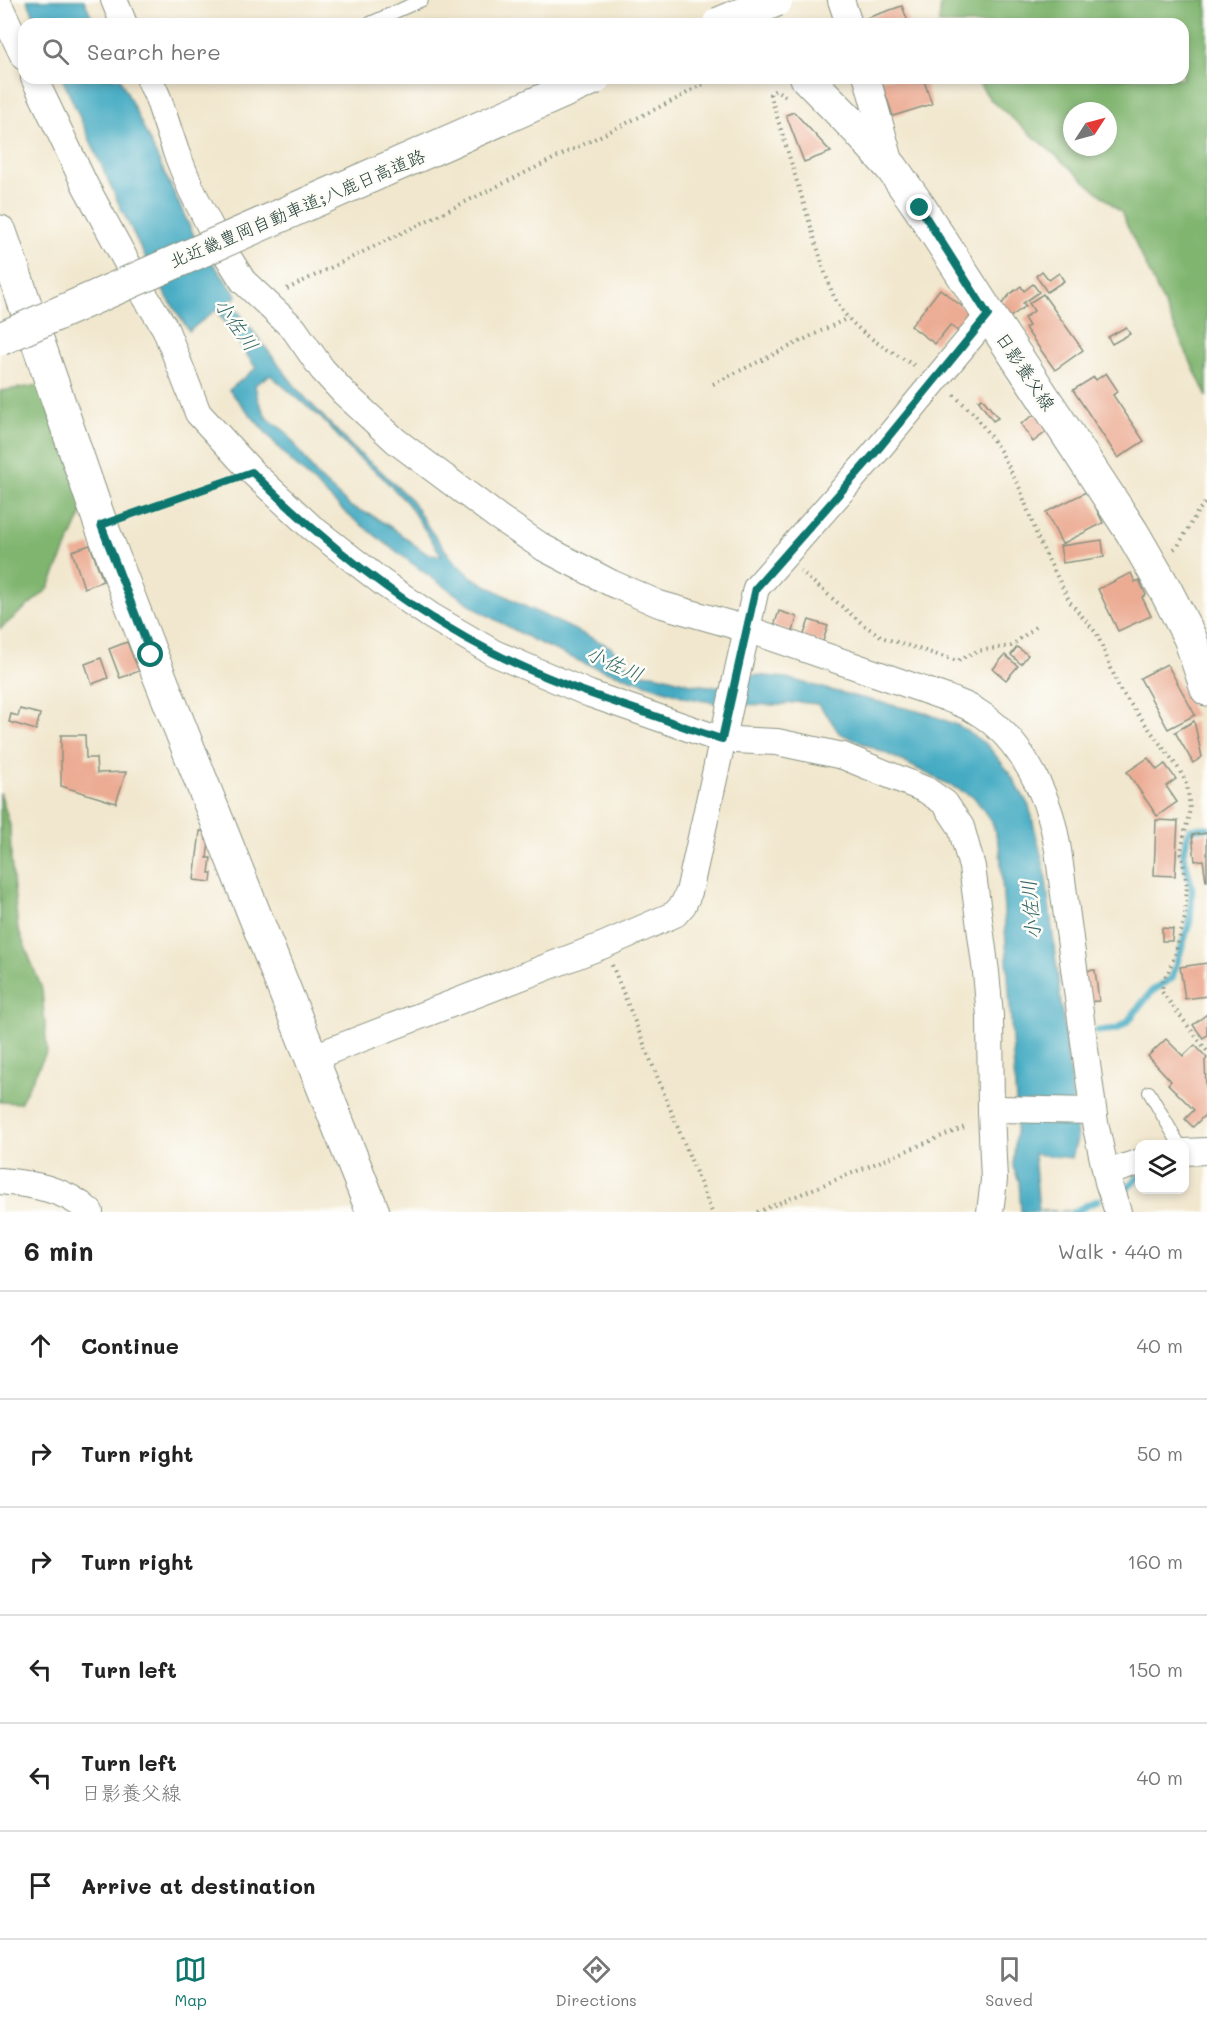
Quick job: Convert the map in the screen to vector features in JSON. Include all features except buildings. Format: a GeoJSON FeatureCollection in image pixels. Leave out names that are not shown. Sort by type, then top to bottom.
{"type":"FeatureCollection","features":[{"type":"Feature","properties":{"kind":"main road"},"geometry":{"type":"LineString","coordinates":[[736,0],[750,18]]}},
{"type":"Feature","properties":{"kind":"main road"},"geometry":{"type":"LineString","coordinates":[[733,18],[776,0]]}},
{"type":"Feature","properties":{"kind":"main road","name":"北近畿豊岡自動車道;八鹿日高道路"},"geometry":{"type":"LineString","coordinates":[[0,339],[580,84]]}},
{"type":"Feature","properties":{"kind":"main road","name":"日影養父線"},"geometry":{"type":"LineString","coordinates":[[800,91],[859,131],[892,168],[920,208],[988,315],[1126,522],[1190,638],[1205,674]]}},
{"type":"Feature","properties":{"kind":"main road"},"geometry":{"type":"LineString","coordinates":[[0,232],[101,525],[373,1212]]}},
{"type":"Feature","properties":{"kind":"street"},"geometry":{"type":"LineString","coordinates":[[114,0],[122,18]]}},
{"type":"Feature","properties":{"kind":"street"},"geometry":{"type":"LineString","coordinates":[[841,0],[847,18]]}},
{"type":"Feature","properties":{"kind":"street"},"geometry":{"type":"LineString","coordinates":[[0,7],[18,44]]}},
{"type":"Feature","properties":{"kind":"street"},"geometry":{"type":"LineString","coordinates":[[37,84],[85,185],[145,296],[165,328],[198,413],[252,472],[311,527],[345,554],[431,616],[465,637],[494,653],[590,694],[722,736],[777,742],[843,756],[926,790],[945,803],[961,827],[972,867],[984,960],[990,1016],[993,1110],[994,1180],[990,1212]]}},
{"type":"Feature","properties":{"kind":"street"},"geometry":{"type":"LineString","coordinates":[[152,84],[176,152],[215,236],[243,281],[294,329],[322,369],[396,441],[525,536],[576,566],[659,604],[745,635],[947,698],[976,711],[1009,740],[1034,776],[1051,814],[1058,850],[1091,1111],[1118,1212]]}},
{"type":"Feature","properties":{"kind":"street"},"geometry":{"type":"LineString","coordinates":[[869,84],[892,168]]}},
{"type":"Feature","properties":{"kind":"street"},"geometry":{"type":"LineString","coordinates":[[311,1058],[604,945],[664,921],[675,914],[683,905],[689,892],[756,588],[875,453],[988,315]]}},
{"type":"Feature","properties":{"kind":"street"},"geometry":{"type":"LineString","coordinates":[[993,1110],[1091,1111]]}},
{"type":"Feature","properties":{"kind":"street"},"geometry":{"type":"LineString","coordinates":[[1189,1152],[1207,1151]]}},
{"type":"Feature","properties":{"kind":"street"},"geometry":{"type":"LineString","coordinates":[[1106,1173],[1135,1164]]}},
{"type":"Feature","properties":{"kind":"street"},"geometry":{"type":"LineString","coordinates":[[0,1181],[24,1183],[49,1189],[77,1200],[90,1212]]}},
{"type":"Feature","properties":{"kind":"lane"},"geometry":{"type":"LineString","coordinates":[[382,18],[422,0]]}},
{"type":"Feature","properties":{"kind":"lane"},"geometry":{"type":"LineString","coordinates":[[1149,1092],[1177,1140]]}},
{"type":"Feature","properties":{"kind":"path"},"geometry":{"type":"LineString","coordinates":[[269,304],[283,291],[703,84]]}},
{"type":"Feature","properties":{"kind":"path"},"geometry":{"type":"LineString","coordinates":[[800,91],[776,90],[770,94],[826,276],[837,303],[855,326],[876,342],[936,379],[976,416],[1001,452],[1020,489],[1039,541],[1070,602],[1097,634],[1120,690],[1179,769],[1187,784],[1190,809],[1181,851],[1187,885],[1185,917],[1175,955],[1163,979],[1162,992],[1207,1051]]}},
{"type":"Feature","properties":{"kind":"path"},"geometry":{"type":"LineString","coordinates":[[713,384],[848,318]]}},
{"type":"Feature","properties":{"kind":"path"},"geometry":{"type":"LineString","coordinates":[[101,525],[252,472]]}},
{"type":"Feature","properties":{"kind":"path"},"geometry":{"type":"LineString","coordinates":[[1150,562],[1178,546],[1198,511],[1207,501]]}},
{"type":"Feature","properties":{"kind":"path"},"geometry":{"type":"LineString","coordinates":[[783,557],[865,626],[884,638],[957,660],[977,651],[1011,646],[1038,625]]}},
{"type":"Feature","properties":{"kind":"path"},"geometry":{"type":"LineString","coordinates":[[604,945],[712,1212]]}},
{"type":"Feature","properties":{"kind":"path"},"geometry":{"type":"LineString","coordinates":[[757,1212],[981,1120],[993,1110]]}},
{"type":"Feature","properties":{"kind":"green space"},"geometry":{"type":"Polygon","coordinates":[[[941,0],[1207,0],[1207,397],[1121,212],[990,99],[979,84],[1189,84],[1189,18],[940,18],[941,0]]]}},
{"type":"Feature","properties":{"kind":"green space"},"geometry":{"type":"Polygon","coordinates":[[[40,385],[86,504],[48,589],[0,629],[0,391],[40,385]]]}},
{"type":"Feature","properties":{"kind":"green space"},"geometry":{"type":"Polygon","coordinates":[[[0,792],[10,825],[18,929],[42,989],[47,1051],[20,1103],[0,1102],[0,792]]]}},
{"type":"Feature","properties":{"kind":"water"},"geometry":{"type":"Polygon","coordinates":[[[27,0],[84,0],[92,18],[35,18],[27,0]]]}},
{"type":"Feature","properties":{"kind":"water","name":"小佐川"},"geometry":{"type":"Polygon","coordinates":[[[65,84],[123,84],[196,240],[237,296],[230,301],[298,390],[355,450],[412,501],[453,560],[473,578],[524,606],[611,647],[622,661],[642,673],[691,684],[720,687],[754,675],[786,678],[926,713],[959,726],[987,745],[1009,772],[1029,806],[1045,871],[1073,1101],[1077,1139],[1072,1158],[1034,1154],[1039,1211],[1078,1211],[1021,1212],[1019,1181],[1013,1167],[1017,1118],[1000,848],[992,822],[974,797],[894,757],[839,733],[817,704],[798,702],[780,705],[720,704],[685,697],[586,664],[535,641],[483,613],[348,515],[287,457],[229,390],[256,368],[221,317],[225,313],[220,316],[216,310],[189,331],[158,283],[118,202],[65,84]],[[270,375],[255,385],[258,400],[267,418],[286,432],[318,477],[351,507],[391,527],[427,554],[442,556],[408,504],[381,476],[354,454],[321,418],[270,375]]]}},
{"type":"Feature","properties":{"kind":"waterway"},"geometry":{"type":"LineString","coordinates":[[1098,1031],[1117,1029],[1128,1021],[1152,991],[1172,978],[1190,921],[1192,889],[1183,853],[1190,829],[1207,828]]}},
{"type":"Feature","properties":{"kind":"waterway"},"geometry":{"type":"LineString","coordinates":[[1122,1192],[1135,1180]]}},
{"type":"Feature","properties":{"kind":"waterway"},"geometry":{"type":"LineString","coordinates":[[1074,1212],[1098,1200]]}},
{"type":"Feature","properties":{"kind":"route"},"geometry":{"type":"LineString","coordinates":[[151,655],[101,525],[252,472],[311,527],[345,554],[383,583],[465,637],[494,653],[590,694],[722,739],[756,588],[875,453],[988,315],[920,208]]}}]}
